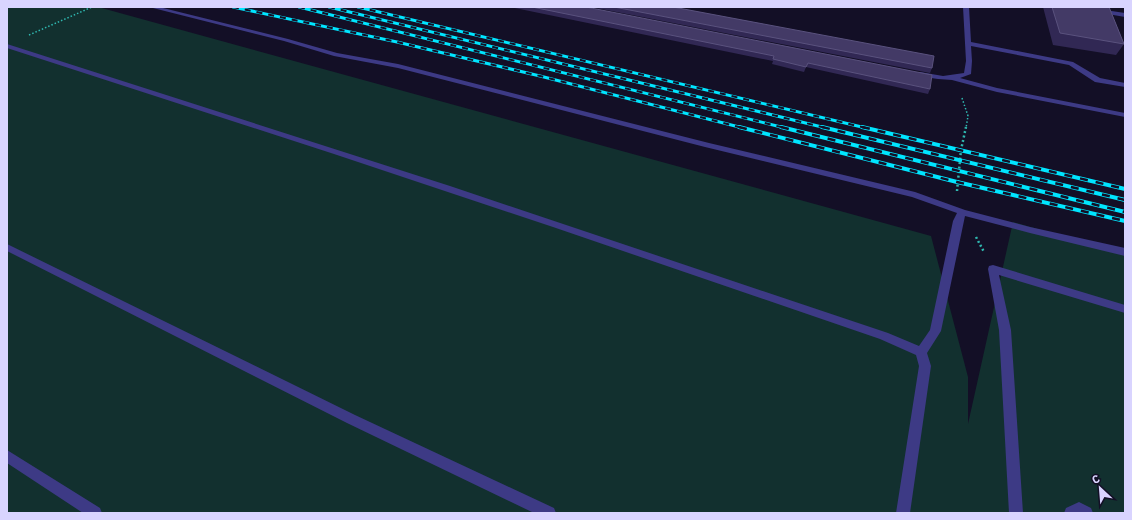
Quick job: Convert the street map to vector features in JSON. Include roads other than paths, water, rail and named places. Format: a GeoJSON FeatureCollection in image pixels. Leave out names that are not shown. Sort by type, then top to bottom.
{"type":"FeatureCollection","features":[{"type":"Feature","properties":{"kind":"street"},"geometry":{"type":"LineString","coordinates":[[152,7],[286,40],[336,55],[398,66],[708,145],[915,195],[962,212],[1030,230],[1125,252]]}},
{"type":"Feature","properties":{"kind":"street"},"geometry":{"type":"LineString","coordinates":[[955,78],[967,74],[969,61],[966,7]]}},
{"type":"Feature","properties":{"kind":"street"},"geometry":{"type":"LineString","coordinates":[[1088,10],[1125,14]]}},
{"type":"Feature","properties":{"kind":"street"},"geometry":{"type":"LineString","coordinates":[[968,43],[1071,63],[1098,80],[1125,85]]}},
{"type":"Feature","properties":{"kind":"street"},"geometry":{"type":"LineString","coordinates":[[7,46],[236,118],[615,243],[884,336],[921,352]]}},
{"type":"Feature","properties":{"kind":"street"},"geometry":{"type":"LineString","coordinates":[[914,73],[937,78],[955,78],[997,90],[1125,115]]}},
{"type":"Feature","properties":{"kind":"street"},"geometry":{"type":"LineString","coordinates":[[903,513],[925,366],[921,352],[935,331],[958,221],[962,212]]}},
{"type":"Feature","properties":{"kind":"street"},"geometry":{"type":"LineString","coordinates":[[7,248],[351,419],[549,513]]}},
{"type":"Feature","properties":{"kind":"street"},"geometry":{"type":"LineString","coordinates":[[1016,513],[1005,330],[993,269],[1125,309]]}},
{"type":"Feature","properties":{"kind":"street"},"geometry":{"type":"LineString","coordinates":[[7,456],[94,513]]}},
{"type":"Feature","properties":{"kind":"street"},"geometry":{"type":"LineString","coordinates":[[1071,513],[1079,509],[1086,513]]}},
{"type":"Feature","properties":{"kind":"railway"},"geometry":{"type":"LineString","coordinates":[[233,7],[397,42],[540,76],[743,128]]}},
{"type":"Feature","properties":{"kind":"railway"},"geometry":{"type":"LineString","coordinates":[[299,7],[785,128]]}},
{"type":"Feature","properties":{"kind":"railway"},"geometry":{"type":"LineString","coordinates":[[329,7],[826,128]]}},
{"type":"Feature","properties":{"kind":"railway"},"geometry":{"type":"LineString","coordinates":[[358,7],[866,128]]}},
{"type":"Feature","properties":{"kind":"railway"},"geometry":{"type":"LineString","coordinates":[[739,127],[957,182],[1125,221]]}},
{"type":"Feature","properties":{"kind":"railway"},"geometry":{"type":"LineString","coordinates":[[781,127],[1125,212]]}},
{"type":"Feature","properties":{"kind":"railway"},"geometry":{"type":"LineString","coordinates":[[822,127],[1125,200]]}},
{"type":"Feature","properties":{"kind":"railway"},"geometry":{"type":"LineString","coordinates":[[862,127],[1125,189]]}}]}
